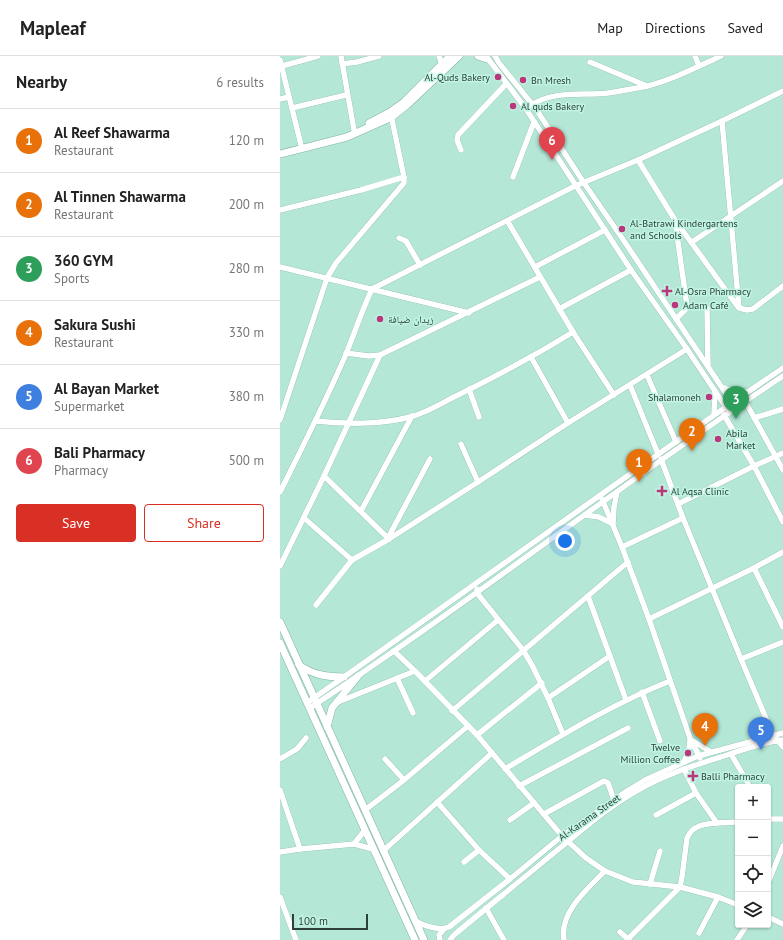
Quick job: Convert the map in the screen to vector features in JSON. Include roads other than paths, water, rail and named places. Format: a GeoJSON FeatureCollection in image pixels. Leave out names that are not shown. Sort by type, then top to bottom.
{"type":"FeatureCollection","features":[{"type":"Feature","properties":{"kind":"main road"},"geometry":{"type":"LineString","coordinates":[[280,154],[354,130],[391,114],[450,56]]}},
{"type":"Feature","properties":{"kind":"main road"},"geometry":{"type":"LineString","coordinates":[[280,149],[301,147],[347,137],[407,105],[458,56]]}},
{"type":"Feature","properties":{"kind":"main road"},"geometry":{"type":"LineString","coordinates":[[478,56],[487,57]]}},
{"type":"Feature","properties":{"kind":"main road"},"geometry":{"type":"LineString","coordinates":[[280,622],[424,940]]}},
{"type":"Feature","properties":{"kind":"main road"},"geometry":{"type":"LineString","coordinates":[[280,643],[415,940]]}},
{"type":"Feature","properties":{"kind":"main road"},"geometry":{"type":"LineString","coordinates":[[299,665],[306,670],[327,677],[344,677]]}},
{"type":"Feature","properties":{"kind":"main road"},"geometry":{"type":"LineString","coordinates":[[327,727],[329,716],[336,703],[358,676]]}},
{"type":"Feature","properties":{"kind":"street"},"geometry":{"type":"LineString","coordinates":[[301,147],[281,63],[318,56]]}},
{"type":"Feature","properties":{"kind":"street"},"geometry":{"type":"LineString","coordinates":[[341,56],[346,95],[354,130]]}},
{"type":"Feature","properties":{"kind":"street"},"geometry":{"type":"LineString","coordinates":[[342,64],[357,62],[379,56]]}},
{"type":"Feature","properties":{"kind":"street"},"geometry":{"type":"LineString","coordinates":[[439,56],[442,65]]}},
{"type":"Feature","properties":{"kind":"street"},"geometry":{"type":"LineString","coordinates":[[495,56],[533,105],[584,183],[708,365],[735,408]]}},
{"type":"Feature","properties":{"kind":"street"},"geometry":{"type":"LineString","coordinates":[[695,56],[699,66]]}},
{"type":"Feature","properties":{"kind":"street"},"geometry":{"type":"LineString","coordinates":[[526,109],[540,100],[552,96],[607,93],[647,86],[670,78],[721,56]]}},
{"type":"Feature","properties":{"kind":"street"},"geometry":{"type":"LineString","coordinates":[[487,57],[526,109],[631,270],[725,406],[726,414],[783,522]]}},
{"type":"Feature","properties":{"kind":"street"},"geometry":{"type":"LineString","coordinates":[[590,62],[647,86]]}},
{"type":"Feature","properties":{"kind":"street"},"geometry":{"type":"LineString","coordinates":[[461,150],[457,140],[458,135],[506,84]]}},
{"type":"Feature","properties":{"kind":"street"},"geometry":{"type":"LineString","coordinates":[[280,492],[316,421],[372,289],[508,222],[576,186],[638,160],[783,91]]}},
{"type":"Feature","properties":{"kind":"street"},"geometry":{"type":"LineString","coordinates":[[292,108],[346,95]]}},
{"type":"Feature","properties":{"kind":"street"},"geometry":{"type":"LineString","coordinates":[[280,99],[289,97]]}},
{"type":"Feature","properties":{"kind":"street"},"geometry":{"type":"LineString","coordinates":[[280,420],[327,278],[336,263],[403,185],[405,180],[391,114]]}},
{"type":"Feature","properties":{"kind":"street"},"geometry":{"type":"LineString","coordinates":[[722,121],[739,308]]}},
{"type":"Feature","properties":{"kind":"street"},"geometry":{"type":"LineString","coordinates":[[513,177],[534,122]]}},
{"type":"Feature","properties":{"kind":"street"},"geometry":{"type":"LineString","coordinates":[[638,160],[675,220],[739,308],[747,310],[753,309],[783,286]]}},
{"type":"Feature","properties":{"kind":"street"},"geometry":{"type":"LineString","coordinates":[[280,210],[361,190],[404,177]]}},
{"type":"Feature","properties":{"kind":"street"},"geometry":{"type":"LineString","coordinates":[[692,242],[783,180]]}},
{"type":"Feature","properties":{"kind":"street"},"geometry":{"type":"LineString","coordinates":[[675,220],[687,306],[676,319]]}},
{"type":"Feature","properties":{"kind":"street"},"geometry":{"type":"LineString","coordinates":[[508,222],[573,332],[614,395]]}},
{"type":"Feature","properties":{"kind":"street"},"geometry":{"type":"LineString","coordinates":[[535,267],[605,230]]}},
{"type":"Feature","properties":{"kind":"street"},"geometry":{"type":"LineString","coordinates":[[399,238],[406,241],[420,265]]}},
{"type":"Feature","properties":{"kind":"street"},"geometry":{"type":"LineString","coordinates":[[280,267],[468,313]]}},
{"type":"Feature","properties":{"kind":"street"},"geometry":{"type":"LineString","coordinates":[[559,309],[631,270]]}},
{"type":"Feature","properties":{"kind":"street"},"geometry":{"type":"LineString","coordinates":[[346,352],[369,356],[380,355],[540,277]]}},
{"type":"Feature","properties":{"kind":"street"},"geometry":{"type":"LineString","coordinates":[[707,308],[708,365]]}},
{"type":"Feature","properties":{"kind":"street"},"geometry":{"type":"LineString","coordinates":[[316,421],[347,424],[394,420],[412,416],[531,357],[573,332]]}},
{"type":"Feature","properties":{"kind":"street"},"geometry":{"type":"LineString","coordinates":[[316,605],[352,560],[687,349]]}},
{"type":"Feature","properties":{"kind":"street"},"geometry":{"type":"LineString","coordinates":[[280,566],[324,476],[380,355]]}},
{"type":"Feature","properties":{"kind":"street"},"geometry":{"type":"LineString","coordinates":[[531,357],[568,423]]}},
{"type":"Feature","properties":{"kind":"street"},"geometry":{"type":"LineString","coordinates":[[308,706],[358,676],[477,593],[617,492],[676,442],[714,414],[783,368]]}},
{"type":"Feature","properties":{"kind":"street"},"geometry":{"type":"LineString","coordinates":[[647,374],[676,442]]}},
{"type":"Feature","properties":{"kind":"street"},"geometry":{"type":"LineString","coordinates":[[316,701],[344,677],[600,495],[783,376]]}},
{"type":"Feature","properties":{"kind":"street"},"geometry":{"type":"LineString","coordinates":[[630,385],[683,518],[773,735],[780,740],[783,747]]}},
{"type":"Feature","properties":{"kind":"street"},"geometry":{"type":"LineString","coordinates":[[723,388],[733,391],[748,392]]}},
{"type":"Feature","properties":{"kind":"street"},"geometry":{"type":"LineString","coordinates":[[469,389],[479,418]]}},
{"type":"Feature","properties":{"kind":"street"},"geometry":{"type":"LineString","coordinates":[[714,414],[715,391]]}},
{"type":"Feature","properties":{"kind":"street"},"geometry":{"type":"LineString","coordinates":[[745,402],[783,470]]}},
{"type":"Feature","properties":{"kind":"street"},"geometry":{"type":"LineString","coordinates":[[754,418],[783,409]]}},
{"type":"Feature","properties":{"kind":"street"},"geometry":{"type":"LineString","coordinates":[[361,511],[412,416]]}},
{"type":"Feature","properties":{"kind":"street"},"geometry":{"type":"LineString","coordinates":[[461,444],[478,482]]}},
{"type":"Feature","properties":{"kind":"street"},"geometry":{"type":"LineString","coordinates":[[678,504],[783,453]]}},
{"type":"Feature","properties":{"kind":"street"},"geometry":{"type":"LineString","coordinates":[[389,538],[430,459]]}},
{"type":"Feature","properties":{"kind":"street"},"geometry":{"type":"LineString","coordinates":[[324,476],[389,538]]}},
{"type":"Feature","properties":{"kind":"street"},"geometry":{"type":"LineString","coordinates":[[613,524],[617,492]]}},
{"type":"Feature","properties":{"kind":"street"},"geometry":{"type":"LineString","coordinates":[[600,495],[628,562],[690,738],[702,762]]}},
{"type":"Feature","properties":{"kind":"street"},"geometry":{"type":"LineString","coordinates":[[585,515],[599,517],[613,524]]}},
{"type":"Feature","properties":{"kind":"street"},"geometry":{"type":"LineString","coordinates":[[304,518],[352,560]]}},
{"type":"Feature","properties":{"kind":"street"},"geometry":{"type":"LineString","coordinates":[[622,547],[683,518]]}},
{"type":"Feature","properties":{"kind":"street"},"geometry":{"type":"LineString","coordinates":[[649,619],[754,568],[783,552]]}},
{"type":"Feature","properties":{"kind":"street"},"geometry":{"type":"LineString","coordinates":[[452,711],[628,562]]}},
{"type":"Feature","properties":{"kind":"street"},"geometry":{"type":"LineString","coordinates":[[754,568],[783,627]]}},
{"type":"Feature","properties":{"kind":"street"},"geometry":{"type":"LineString","coordinates":[[478,583],[477,593],[523,650],[542,683],[563,734]]}},
{"type":"Feature","properties":{"kind":"street"},"geometry":{"type":"LineString","coordinates":[[588,596],[626,700]]}},
{"type":"Feature","properties":{"kind":"street"},"geometry":{"type":"LineString","coordinates":[[426,681],[498,620]]}},
{"type":"Feature","properties":{"kind":"street"},"geometry":{"type":"LineString","coordinates":[[741,659],[783,642]]}},
{"type":"Feature","properties":{"kind":"street"},"geometry":{"type":"LineString","coordinates":[[394,651],[426,681],[452,711],[477,735],[562,836],[604,872],[633,882],[680,887],[718,897],[735,904]]}},
{"type":"Feature","properties":{"kind":"street"},"geometry":{"type":"LineString","coordinates":[[548,698],[610,656]]}},
{"type":"Feature","properties":{"kind":"street"},"geometry":{"type":"LineString","coordinates":[[336,703],[415,671]]}},
{"type":"Feature","properties":{"kind":"street"},"geometry":{"type":"LineString","coordinates":[[397,678],[413,713]]}},
{"type":"Feature","properties":{"kind":"street"},"geometry":{"type":"LineString","coordinates":[[505,769],[563,734],[626,700],[670,681]]}},
{"type":"Feature","properties":{"kind":"street"},"geometry":{"type":"LineString","coordinates":[[477,735],[542,683]]}},
{"type":"Feature","properties":{"kind":"street"},"geometry":{"type":"LineString","coordinates":[[642,692],[660,740]]}},
{"type":"Feature","properties":{"kind":"street"},"geometry":{"type":"LineString","coordinates":[[365,810],[404,780],[468,726]]}},
{"type":"Feature","properties":{"kind":"street"},"geometry":{"type":"LineString","coordinates":[[519,786],[628,728]]}},
{"type":"Feature","properties":{"kind":"street","name":"Al-Karama Street"},"geometry":{"type":"LineString","coordinates":[[444,929],[452,925],[562,836],[645,780],[698,756],[783,733]]}},
{"type":"Feature","properties":{"kind":"street"},"geometry":{"type":"LineString","coordinates":[[280,759],[297,749],[306,738]]}},
{"type":"Feature","properties":{"kind":"street"},"geometry":{"type":"LineString","coordinates":[[690,738],[695,744],[711,752]]}},
{"type":"Feature","properties":{"kind":"street"},"geometry":{"type":"LineString","coordinates":[[684,762],[689,749],[690,738]]}},
{"type":"Feature","properties":{"kind":"street","name":"Al-Karama Street"},"geometry":{"type":"LineString","coordinates":[[450,940],[486,908],[569,841],[633,793],[656,780],[702,762],[780,740]]}},
{"type":"Feature","properties":{"kind":"street"},"geometry":{"type":"LineString","coordinates":[[383,851],[492,753]]}},
{"type":"Feature","properties":{"kind":"street"},"geometry":{"type":"LineString","coordinates":[[731,754],[748,784]]}},
{"type":"Feature","properties":{"kind":"street"},"geometry":{"type":"LineString","coordinates":[[386,758],[404,780]]}},
{"type":"Feature","properties":{"kind":"street"},"geometry":{"type":"LineString","coordinates":[[684,769],[696,793],[717,822]]}},
{"type":"Feature","properties":{"kind":"street"},"geometry":{"type":"LineString","coordinates":[[544,814],[604,781],[608,783],[614,800]]}},
{"type":"Feature","properties":{"kind":"street"},"geometry":{"type":"LineString","coordinates":[[280,790],[281,799],[300,848]]}},
{"type":"Feature","properties":{"kind":"street"},"geometry":{"type":"LineString","coordinates":[[656,816],[696,793]]}},
{"type":"Feature","properties":{"kind":"street"},"geometry":{"type":"LineString","coordinates":[[437,802],[479,850],[510,879]]}},
{"type":"Feature","properties":{"kind":"street"},"geometry":{"type":"LineString","coordinates":[[510,820],[534,802]]}},
{"type":"Feature","properties":{"kind":"street"},"geometry":{"type":"LineString","coordinates":[[771,819],[783,819]]}},
{"type":"Feature","properties":{"kind":"street"},"geometry":{"type":"LineString","coordinates":[[620,932],[629,940],[680,887],[689,832],[701,825],[717,822],[735,822]]}},
{"type":"Feature","properties":{"kind":"street"},"geometry":{"type":"LineString","coordinates":[[354,844],[365,830]]}},
{"type":"Feature","properties":{"kind":"street"},"geometry":{"type":"LineString","coordinates":[[280,852],[300,848],[354,844],[373,849]]}},
{"type":"Feature","properties":{"kind":"street"},"geometry":{"type":"LineString","coordinates":[[771,876],[783,846]]}},
{"type":"Feature","properties":{"kind":"street"},"geometry":{"type":"LineString","coordinates":[[464,862],[479,850]]}},
{"type":"Feature","properties":{"kind":"street"},"geometry":{"type":"LineString","coordinates":[[650,884],[660,851]]}},
{"type":"Feature","properties":{"kind":"street"},"geometry":{"type":"LineString","coordinates":[[564,940],[564,928],[571,910],[580,896],[604,872]]}},
{"type":"Feature","properties":{"kind":"street"},"geometry":{"type":"LineString","coordinates":[[280,897],[296,940]]}},
{"type":"Feature","properties":{"kind":"street"},"geometry":{"type":"LineString","coordinates":[[699,933],[718,897]]}},
{"type":"Feature","properties":{"kind":"street"},"geometry":{"type":"LineString","coordinates":[[486,908],[504,940]]}},
{"type":"Feature","properties":{"kind":"street"},"geometry":{"type":"LineString","coordinates":[[771,918],[783,924]]}},
{"type":"Feature","properties":{"kind":"street"},"geometry":{"type":"LineString","coordinates":[[415,921],[426,926],[444,929],[439,936],[440,940]]}},
{"type":"Feature","properties":{"kind":"street"},"geometry":{"type":"LineString","coordinates":[[737,940],[745,928]]}},
{"type":"Feature","properties":{"kind":"place","name":"Al-Quds Bakery"},"geometry":{"type":"Point","coordinates":[498,77]}},
{"type":"Feature","properties":{"kind":"place","name":"Bn Mresh"},"geometry":{"type":"Point","coordinates":[523,80]}},
{"type":"Feature","properties":{"kind":"place","name":"Al quds Bakery"},"geometry":{"type":"Point","coordinates":[513,106]}},
{"type":"Feature","properties":{"kind":"place","name":"Bali Pharmacy"},"geometry":{"type":"Point","coordinates":[552,160]}},
{"type":"Feature","properties":{"kind":"place","name":"Al-Batrawi Kindergartens and Schools"},"geometry":{"type":"Point","coordinates":[622,229]}},
{"type":"Feature","properties":{"kind":"place","name":"Al-Osra Pharmacy"},"geometry":{"type":"Point","coordinates":[667,291]}},
{"type":"Feature","properties":{"kind":"place","name":"Adam Café"},"geometry":{"type":"Point","coordinates":[675,305]}},
{"type":"Feature","properties":{"kind":"place","name":"زيدان ضيافة"},"geometry":{"type":"Point","coordinates":[380,319]}},
{"type":"Feature","properties":{"kind":"place","name":"Shalamoneh"},"geometry":{"type":"Point","coordinates":[709,397]}},
{"type":"Feature","properties":{"kind":"place","name":"360 GYM"},"geometry":{"type":"Point","coordinates":[736,419]}},
{"type":"Feature","properties":{"kind":"place","name":"Abila Market"},"geometry":{"type":"Point","coordinates":[718,439]}},
{"type":"Feature","properties":{"kind":"place","name":"Al Tinnen Shawarma"},"geometry":{"type":"Point","coordinates":[692,451]}},
{"type":"Feature","properties":{"kind":"place","name":"Al Reef Shawarma"},"geometry":{"type":"Point","coordinates":[639,482]}},
{"type":"Feature","properties":{"kind":"place","name":"Al Aqsa Clinic"},"geometry":{"type":"Point","coordinates":[662,491]}},
{"type":"Feature","properties":{"kind":"place","name":"Sakura Sushi"},"geometry":{"type":"Point","coordinates":[705,746]}},
{"type":"Feature","properties":{"kind":"place","name":"Al Bayan Market"},"geometry":{"type":"Point","coordinates":[761,750]}},
{"type":"Feature","properties":{"kind":"place","name":"Twelve Million Coffee"},"geometry":{"type":"Point","coordinates":[688,753]}},
{"type":"Feature","properties":{"kind":"place","name":"Balli Pharmacy"},"geometry":{"type":"Point","coordinates":[693,776]}}]}
